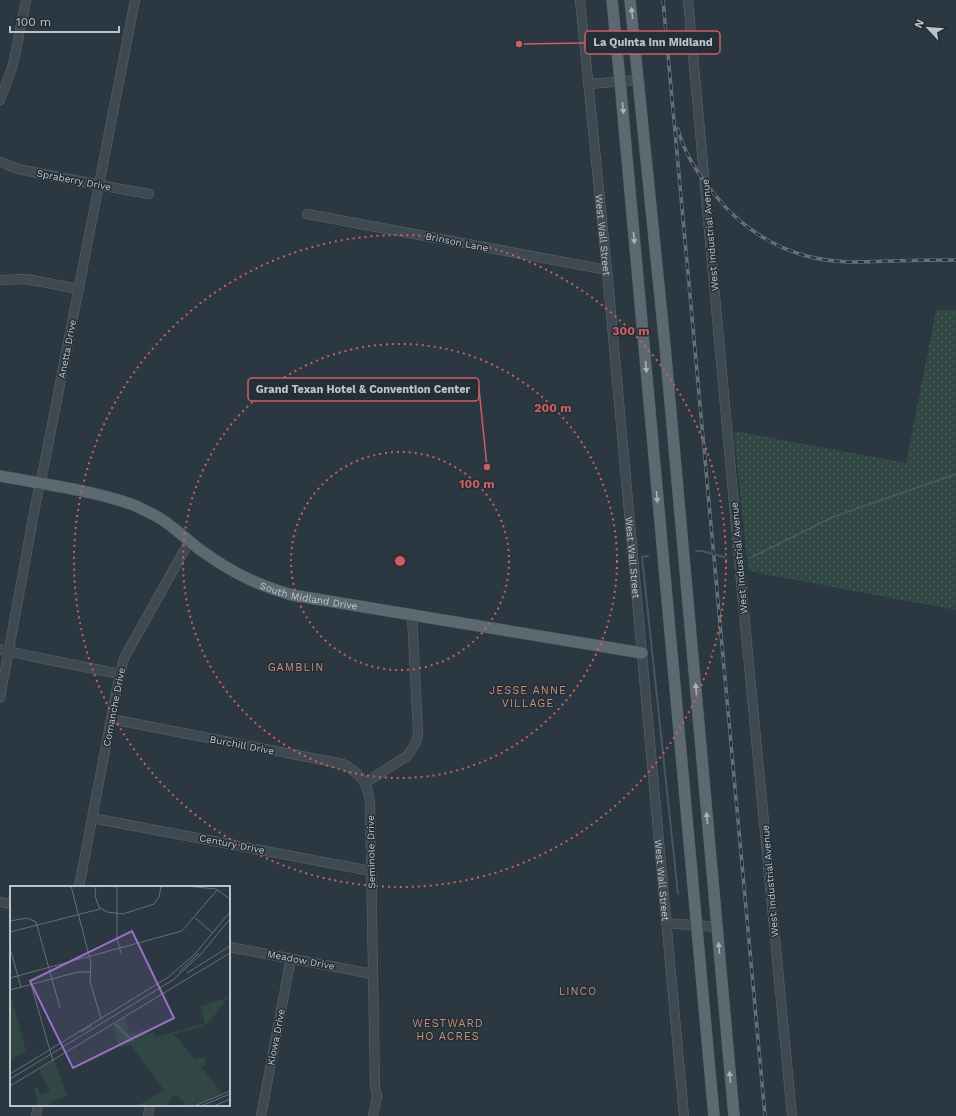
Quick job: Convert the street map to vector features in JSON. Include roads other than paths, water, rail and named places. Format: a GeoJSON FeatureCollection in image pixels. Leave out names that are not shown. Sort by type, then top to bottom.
{"type":"FeatureCollection","features":[{"type":"Feature","properties":{"kind":"main road"},"geometry":{"type":"LineString","coordinates":[[612,0],[714,1116]]}},
{"type":"Feature","properties":{"kind":"main road"},"geometry":{"type":"LineString","coordinates":[[630,0],[665,354],[734,1116]]}},
{"type":"Feature","properties":{"kind":"main road","name":"South Midland Drive"},"geometry":{"type":"LineString","coordinates":[[0,476],[109,497],[131,504],[158,517],[189,542],[231,571],[252,582],[274,590],[300,597],[642,653]]}},
{"type":"Feature","properties":{"kind":"street"},"geometry":{"type":"LineString","coordinates":[[0,100],[13,65],[26,0]]}},
{"type":"Feature","properties":{"kind":"street","name":"Anetta Drive"},"geometry":{"type":"LineString","coordinates":[[0,698],[4,650],[40,484],[135,0]]}},
{"type":"Feature","properties":{"kind":"street","name":"West Wall Street"},"geometry":{"type":"LineString","coordinates":[[580,0],[607,270],[684,1116]]}},
{"type":"Feature","properties":{"kind":"street","name":"West Industrial Avenue"},"geometry":{"type":"LineString","coordinates":[[688,0],[792,1116]]}},
{"type":"Feature","properties":{"kind":"street"},"geometry":{"type":"LineString","coordinates":[[589,84],[638,80]]}},
{"type":"Feature","properties":{"kind":"street","name":"Spraberry Drive"},"geometry":{"type":"LineString","coordinates":[[0,162],[18,169],[149,194]]}},
{"type":"Feature","properties":{"kind":"street","name":"Brinson Lane"},"geometry":{"type":"LineString","coordinates":[[307,214],[607,270]]}},
{"type":"Feature","properties":{"kind":"street"},"geometry":{"type":"LineString","coordinates":[[0,280],[26,279],[79,289]]}},
{"type":"Feature","properties":{"kind":"street","name":"Comanche Drive"},"geometry":{"type":"LineString","coordinates":[[79,886],[124,658],[189,542]]}},
{"type":"Feature","properties":{"kind":"street"},"geometry":{"type":"LineString","coordinates":[[365,783],[407,756],[416,743],[418,733],[412,615]]}},
{"type":"Feature","properties":{"kind":"street"},"geometry":{"type":"LineString","coordinates":[[4,650],[120,674]]}},
{"type":"Feature","properties":{"kind":"street","name":"Burchill Drive"},"geometry":{"type":"LineString","coordinates":[[111,719],[342,764],[356,772],[365,783]]}},
{"type":"Feature","properties":{"kind":"street","name":"Seminole Drive"},"geometry":{"type":"LineString","coordinates":[[365,783],[370,798],[377,1097],[373,1116]]}},
{"type":"Feature","properties":{"kind":"street","name":"Century Drive"},"geometry":{"type":"LineString","coordinates":[[92,818],[371,871]]}},
{"type":"Feature","properties":{"kind":"street"},"geometry":{"type":"LineString","coordinates":[[0,902],[10,904]]}},
{"type":"Feature","properties":{"kind":"street"},"geometry":{"type":"LineString","coordinates":[[666,923],[717,927]]}},
{"type":"Feature","properties":{"kind":"street","name":"Meadow Drive"},"geometry":{"type":"LineString","coordinates":[[230,947],[373,974]]}},
{"type":"Feature","properties":{"kind":"street","name":"Kiowa Drive"},"geometry":{"type":"LineString","coordinates":[[261,1116],[291,958]]}},
{"type":"Feature","properties":{"kind":"street"},"geometry":{"type":"LineString","coordinates":[[36,1116],[38,1106]]}},
{"type":"Feature","properties":{"kind":"street"},"geometry":{"type":"LineString","coordinates":[[148,1116],[150,1106]]}},
{"type":"Feature","properties":{"kind":"waterway"},"geometry":{"type":"LineString","coordinates":[[752,557],[833,517],[956,474]]}},
{"type":"Feature","properties":{"kind":"waterway"},"geometry":{"type":"LineString","coordinates":[[696,551],[702,551],[724,557]]}},
{"type":"Feature","properties":{"kind":"waterway"},"geometry":{"type":"LineString","coordinates":[[648,556],[642,557],[678,894]]}},
{"type":"Feature","properties":{"kind":"railway"},"geometry":{"type":"LineString","coordinates":[[663,0],[765,1116]]}},
{"type":"Feature","properties":{"kind":"railway"},"geometry":{"type":"LineString","coordinates":[[678,129],[688,156],[698,172],[724,206],[756,233],[781,247],[818,259],[839,261],[956,260]]}},
{"type":"Feature","properties":{"kind":"place","name":"La Quinta Inn Midland"},"geometry":{"type":"Point","coordinates":[519,44]}},
{"type":"Feature","properties":{"kind":"place","name":"Grand Texan Hotel & Convention Center"},"geometry":{"type":"Point","coordinates":[487,467]}},
{"type":"Feature","properties":{"kind":"district","name":"GAMBLIN"},"geometry":{"type":"Point","coordinates":[296,667]}},
{"type":"Feature","properties":{"kind":"district","name":"JESSE ANNE VILLAGE"},"geometry":{"type":"Point","coordinates":[528,696]}},
{"type":"Feature","properties":{"kind":"district","name":"LINCO"},"geometry":{"type":"Point","coordinates":[578,991]}},
{"type":"Feature","properties":{"kind":"district","name":"WESTWARD HO ACRES"},"geometry":{"type":"Point","coordinates":[448,1029]}}]}
